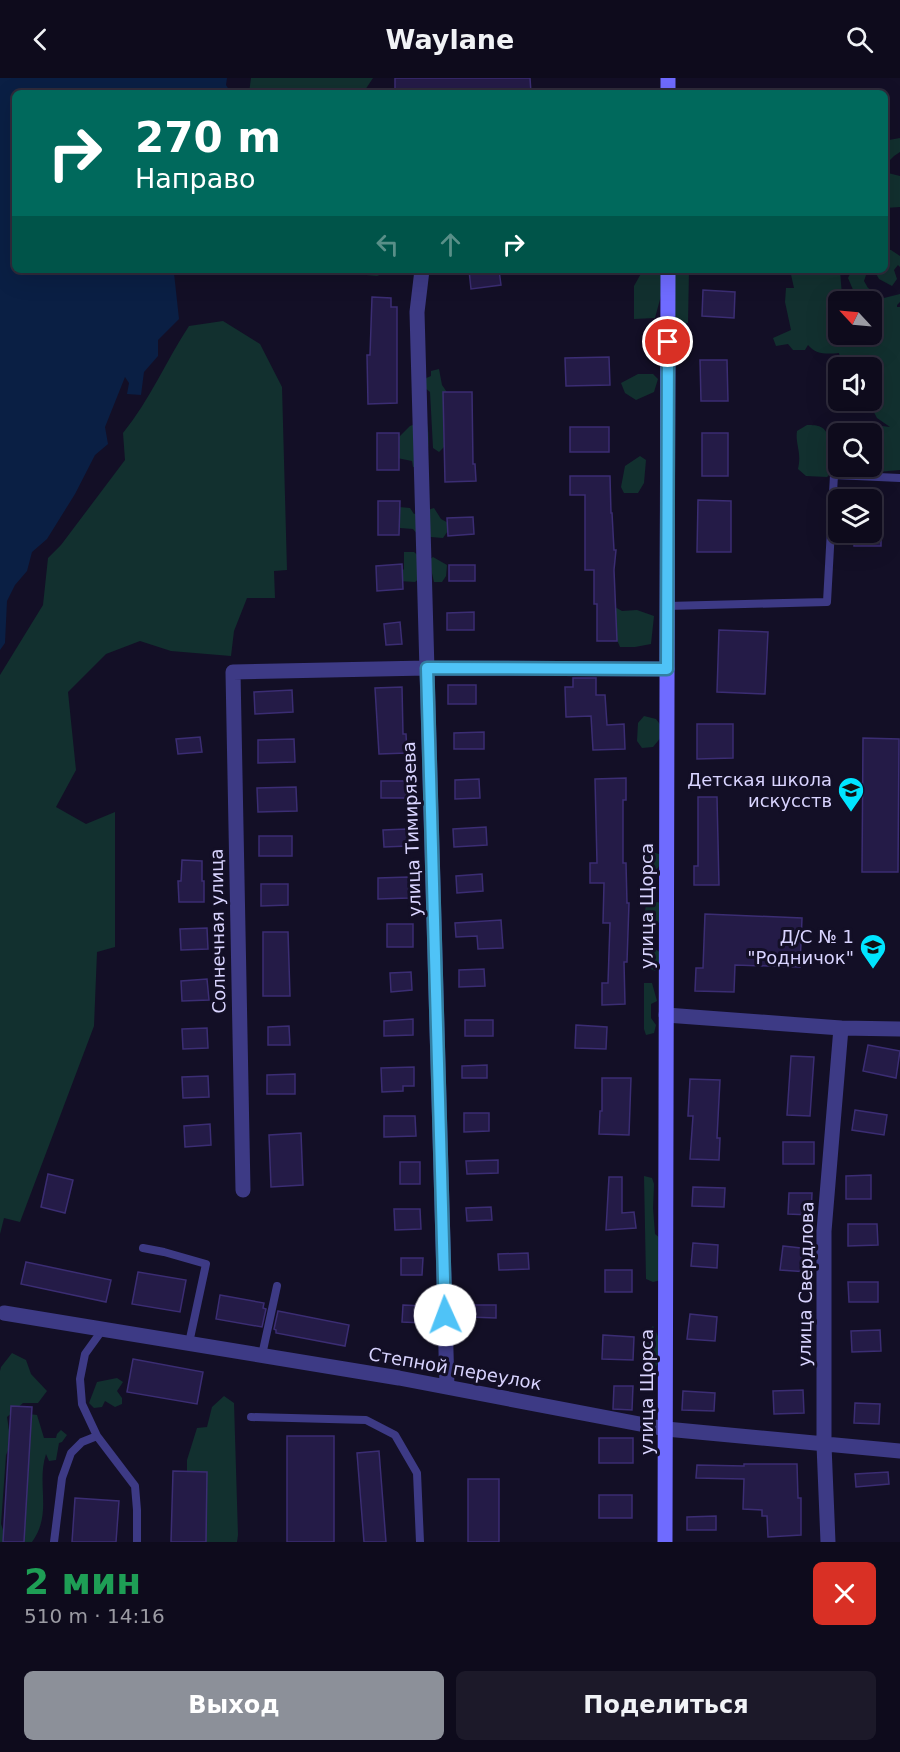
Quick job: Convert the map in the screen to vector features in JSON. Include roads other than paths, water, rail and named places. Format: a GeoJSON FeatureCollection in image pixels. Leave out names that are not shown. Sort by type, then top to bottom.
{"type":"FeatureCollection","features":[{"type":"Feature","properties":{"kind":"street","name":"улица Тимирязева"},"geometry":{"type":"LineString","coordinates":[[422,273],[417,312],[447,1387]]}},
{"type":"Feature","properties":{"kind":"street","name":"улица Щорса"},"geometry":{"type":"LineString","coordinates":[[665,1542],[668,273]]}},
{"type":"Feature","properties":{"kind":"street"},"geometry":{"type":"LineString","coordinates":[[427,668],[667,669]]}},
{"type":"Feature","properties":{"kind":"street","name":"Солнечная улица"},"geometry":{"type":"LineString","coordinates":[[243,1190],[233,672],[427,668]]}},
{"type":"Feature","properties":{"kind":"street"},"geometry":{"type":"LineString","coordinates":[[666,1015],[841,1028],[900,1029]]}},
{"type":"Feature","properties":{"kind":"street","name":"улица Свердлова"},"geometry":{"type":"LineString","coordinates":[[828,1542],[824,1445],[824,1232],[841,1028]]}},
{"type":"Feature","properties":{"kind":"street","name":"Степной переулок"},"geometry":{"type":"LineString","coordinates":[[4,1313],[447,1387],[666,1429],[900,1451]]}},
{"type":"Feature","properties":{"kind":"lane"},"geometry":{"type":"LineString","coordinates":[[667,606],[827,602],[834,475],[900,478]]}},
{"type":"Feature","properties":{"kind":"lane"},"geometry":{"type":"LineString","coordinates":[[143,1248],[206,1264],[189,1343]]}},
{"type":"Feature","properties":{"kind":"lane"},"geometry":{"type":"LineString","coordinates":[[262,1355],[277,1286]]}},
{"type":"Feature","properties":{"kind":"lane"},"geometry":{"type":"LineString","coordinates":[[103,1329],[85,1354],[81,1379],[82,1404],[97,1436],[135,1486],[137,1542]]}},
{"type":"Feature","properties":{"kind":"lane"},"geometry":{"type":"LineString","coordinates":[[250,1417],[366,1420],[394,1435],[417,1473],[420,1542]]}},
{"type":"Feature","properties":{"kind":"lane"},"geometry":{"type":"LineString","coordinates":[[54,1542],[62,1478],[70,1453],[82,1442],[97,1436]]}},
{"type":"Feature","properties":{"kind":"water"},"geometry":{"type":"Polygon","coordinates":[[[0,78],[227,78],[226,85],[229,90],[12,90],[12,273],[174,273],[179,319],[158,340],[158,356],[144,372],[141,395],[127,394],[129,383],[125,377],[105,427],[108,444],[95,455],[75,494],[47,539],[32,552],[27,571],[15,585],[7,601],[5,643],[0,650],[0,78]]]}},
{"type":"Feature","properties":{"kind":"place","name":"Детская школа искусств"},"geometry":{"type":"Point","coordinates":[851,813]}},
{"type":"Feature","properties":{"kind":"place","name":"Д/С № 1 \"Родничок\""},"geometry":{"type":"Point","coordinates":[873,970]}}]}
